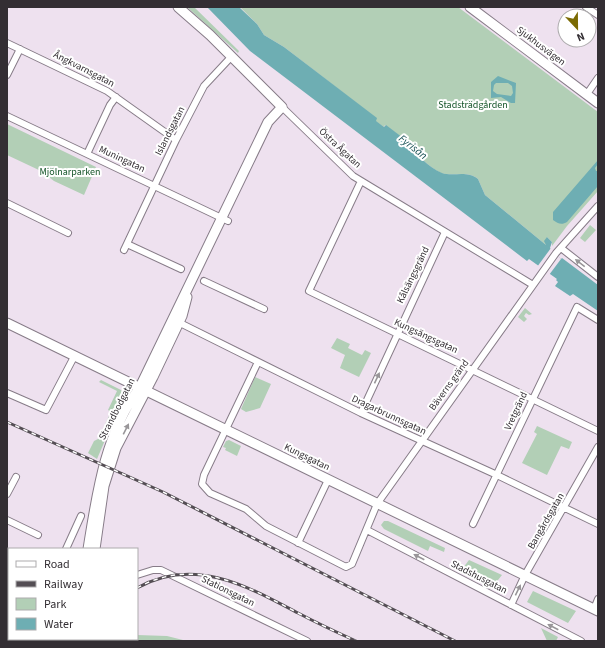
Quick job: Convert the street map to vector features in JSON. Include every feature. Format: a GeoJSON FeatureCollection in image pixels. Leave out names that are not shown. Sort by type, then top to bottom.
{"type":"FeatureCollection","features":[{"type":"Feature","properties":{"kind":"main road","name":"Östra Ågatan"},"geometry":{"type":"LineString","coordinates":[[178,7],[232,56],[282,107]]}},
{"type":"Feature","properties":{"kind":"main road","name":"Sjukhusvägen"},"geometry":{"type":"LineString","coordinates":[[470,7],[598,103]]}},
{"type":"Feature","properties":{"kind":"main road","name":"Strandbodgatan"},"geometry":{"type":"LineString","coordinates":[[95,548],[107,474],[116,448],[176,321],[184,310],[189,286],[225,220],[268,122],[282,107]]}},
{"type":"Feature","properties":{"kind":"main road","name":"Kungsgatan"},"geometry":{"type":"LineString","coordinates":[[7,323],[144,388],[328,480],[596,610]]}},
{"type":"Feature","properties":{"kind":"main road","name":"Strandbodgatan"},"geometry":{"type":"LineString","coordinates":[[88,548],[96,497],[104,463],[119,425],[144,388]]}},
{"type":"Feature","properties":{"kind":"street"},"geometry":{"type":"LineString","coordinates":[[586,7],[598,15]]}},
{"type":"Feature","properties":{"kind":"street","name":"Ångkvarnsgatan"},"geometry":{"type":"LineString","coordinates":[[7,43],[116,97],[176,140]]}},
{"type":"Feature","properties":{"kind":"street"},"geometry":{"type":"LineString","coordinates":[[7,76],[20,49]]}},
{"type":"Feature","properties":{"kind":"street","name":"Islandsgatan"},"geometry":{"type":"LineString","coordinates":[[181,269],[125,247],[176,140],[204,86],[232,56]]}},
{"type":"Feature","properties":{"kind":"street"},"geometry":{"type":"LineString","coordinates":[[587,94],[598,78]]}},
{"type":"Feature","properties":{"kind":"street"},"geometry":{"type":"LineString","coordinates":[[87,154],[110,104],[116,97]]}},
{"type":"Feature","properties":{"kind":"street","name":"Östra Ågatan"},"geometry":{"type":"LineString","coordinates":[[282,107],[345,170],[533,285]]}},
{"type":"Feature","properties":{"kind":"street","name":"Muningatan"},"geometry":{"type":"LineString","coordinates":[[7,116],[225,220]]}},
{"type":"Feature","properties":{"kind":"street","name":"Kungsängsgatan"},"geometry":{"type":"LineString","coordinates":[[362,181],[309,291],[397,334],[533,397],[598,431]]}},
{"type":"Feature","properties":{"kind":"street"},"geometry":{"type":"LineString","coordinates":[[7,203],[68,232]]}},
{"type":"Feature","properties":{"kind":"street","name":"Bäverns gränd"},"geometry":{"type":"LineString","coordinates":[[298,542],[346,567],[355,562],[377,504],[421,440],[556,253],[597,208]]}},
{"type":"Feature","properties":{"kind":"street","name":"Kålsängsgränd"},"geometry":{"type":"LineString","coordinates":[[361,413],[445,232]]}},
{"type":"Feature","properties":{"kind":"street"},"geometry":{"type":"LineString","coordinates":[[561,248],[598,277]]}},
{"type":"Feature","properties":{"kind":"street"},"geometry":{"type":"LineString","coordinates":[[204,280],[264,309]]}},
{"type":"Feature","properties":{"kind":"street","name":"Vretgränd"},"geometry":{"type":"LineString","coordinates":[[472,524],[577,307],[598,320]]}},
{"type":"Feature","properties":{"kind":"street","name":"Dragarbrunnsgatan"},"geometry":{"type":"LineString","coordinates":[[176,321],[361,413],[497,475],[598,524]]}},
{"type":"Feature","properties":{"kind":"street"},"geometry":{"type":"LineString","coordinates":[[7,393],[46,410],[75,355]]}},
{"type":"Feature","properties":{"kind":"street"},"geometry":{"type":"LineString","coordinates":[[258,362],[225,429],[204,475],[202,484],[210,492],[246,509],[266,526],[298,542],[328,480]]}},
{"type":"Feature","properties":{"kind":"street","name":"Bangårdsgatan"},"geometry":{"type":"LineString","coordinates":[[511,605],[525,575],[565,508],[598,447]]}},
{"type":"Feature","properties":{"kind":"street"},"geometry":{"type":"LineString","coordinates":[[7,494],[16,477]]}},
{"type":"Feature","properties":{"kind":"street"},"geometry":{"type":"LineString","coordinates":[[66,548],[81,516]]}},
{"type":"Feature","properties":{"kind":"street"},"geometry":{"type":"LineString","coordinates":[[7,520],[38,535]]}},
{"type":"Feature","properties":{"kind":"street","name":"Stadshusgatan"},"geometry":{"type":"LineString","coordinates":[[367,530],[581,641]]}},
{"type":"Feature","properties":{"kind":"street","name":"Stationsgatan"},"geometry":{"type":"LineString","coordinates":[[138,575],[153,570],[161,570],[307,641]]}},
{"type":"Feature","properties":{"kind":"street"},"geometry":{"type":"LineString","coordinates":[[596,610],[598,599]]}},
{"type":"Feature","properties":{"kind":"green space"},"geometry":{"type":"Polygon","coordinates":[[[187,7],[194,7],[239,51],[238,53],[187,7]]]}},
{"type":"Feature","properties":{"kind":"green space","name":"Stadsträdgården"},"geometry":{"type":"Polygon","coordinates":[[[240,7],[458,7],[598,112],[598,191],[567,226],[552,246],[552,242],[547,237],[546,245],[485,195],[478,179],[474,176],[465,174],[441,173],[432,167],[423,160],[423,153],[385,125],[384,127],[375,121],[376,118],[284,47],[264,35],[257,24],[240,7]]]}},
{"type":"Feature","properties":{"kind":"green space","name":"Mjölnarparken"},"geometry":{"type":"Polygon","coordinates":[[[7,124],[96,167],[84,195],[54,181],[41,171],[7,155],[7,124]]]}},
{"type":"Feature","properties":{"kind":"green space"},"geometry":{"type":"Polygon","coordinates":[[[590,225],[596,230],[585,242],[580,238],[590,225]]]}},
{"type":"Feature","properties":{"kind":"green space"},"geometry":{"type":"Polygon","coordinates":[[[525,308],[532,314],[529,315],[526,313],[524,316],[527,319],[524,322],[518,317],[525,308]]]}},
{"type":"Feature","properties":{"kind":"green space"},"geometry":{"type":"Polygon","coordinates":[[[337,338],[350,344],[348,348],[362,355],[365,350],[371,353],[359,377],[340,368],[345,355],[331,348],[337,338]]]}},
{"type":"Feature","properties":{"kind":"green space"},"geometry":{"type":"Polygon","coordinates":[[[255,377],[271,384],[260,408],[246,412],[241,409],[255,377]]]}},
{"type":"Feature","properties":{"kind":"green space"},"geometry":{"type":"Polygon","coordinates":[[[101,380],[121,390],[124,396],[97,459],[88,453],[94,441],[98,439],[111,412],[108,410],[117,391],[99,382],[101,380]]]}},
{"type":"Feature","properties":{"kind":"green space"},"geometry":{"type":"Polygon","coordinates":[[[537,426],[572,442],[569,449],[561,446],[547,475],[522,463],[537,434],[534,432],[537,426]]]}},
{"type":"Feature","properties":{"kind":"green space"},"geometry":{"type":"Polygon","coordinates":[[[229,440],[241,446],[237,456],[225,450],[226,448],[223,447],[226,441],[229,440]]]}},
{"type":"Feature","properties":{"kind":"green space"},"geometry":{"type":"Polygon","coordinates":[[[384,521],[388,521],[445,548],[444,552],[430,546],[428,551],[384,529],[381,525],[384,521]]]}},
{"type":"Feature","properties":{"kind":"green space"},"geometry":{"type":"Polygon","coordinates":[[[469,560],[502,575],[494,585],[463,568],[469,560]]]}},
{"type":"Feature","properties":{"kind":"green space"},"geometry":{"type":"Polygon","coordinates":[[[533,591],[576,611],[568,623],[527,602],[533,591]]]}},
{"type":"Feature","properties":{"kind":"green space"},"geometry":{"type":"Polygon","coordinates":[[[541,628],[558,637],[556,641],[547,641],[541,628]]]}},
{"type":"Feature","properties":{"kind":"green space"},"geometry":{"type":"Polygon","coordinates":[[[7,632],[8,640],[74,640],[73,641],[7,641],[7,632]]]}},
{"type":"Feature","properties":{"kind":"green space"},"geometry":{"type":"Polygon","coordinates":[[[138,635],[167,636],[187,641],[99,641],[138,640],[138,635]]]}},
{"type":"Feature","properties":{"kind":"water","name":"Fyrisån"},"geometry":{"type":"Polygon","coordinates":[[[207,7],[239,7],[257,24],[264,35],[284,47],[377,118],[376,121],[384,127],[386,125],[423,153],[423,160],[432,167],[442,173],[465,174],[474,176],[478,179],[485,195],[546,245],[544,241],[547,237],[552,242],[550,248],[561,259],[562,258],[598,285],[598,311],[573,294],[570,296],[555,286],[558,282],[556,280],[557,279],[529,259],[527,261],[250,51],[207,7]]]}},
{"type":"Feature","properties":{"kind":"water"},"geometry":{"type":"Polygon","coordinates":[[[498,76],[516,83],[515,103],[511,103],[501,97],[491,98],[491,82],[498,76]],[[496,83],[493,91],[497,94],[511,96],[513,93],[512,86],[508,83],[496,83]]]}},
{"type":"Feature","properties":{"kind":"water"},"geometry":{"type":"Polygon","coordinates":[[[598,160],[598,164],[595,168],[596,171],[598,171],[598,186],[567,222],[562,224],[553,220],[553,212],[598,160]]]}},
{"type":"Feature","properties":{"kind":"pier"},"geometry":{"type":"Polygon","coordinates":[[[551,248],[561,259],[549,275],[537,267],[551,248]]]}},
{"type":"Feature","properties":{"kind":"railway"},"geometry":{"type":"LineString","coordinates":[[7,422],[163,492],[455,641]]}},
{"type":"Feature","properties":{"kind":"railway"},"geometry":{"type":"LineString","coordinates":[[138,588],[158,579],[179,575],[200,575],[220,578],[259,593],[356,641]]}}]}
